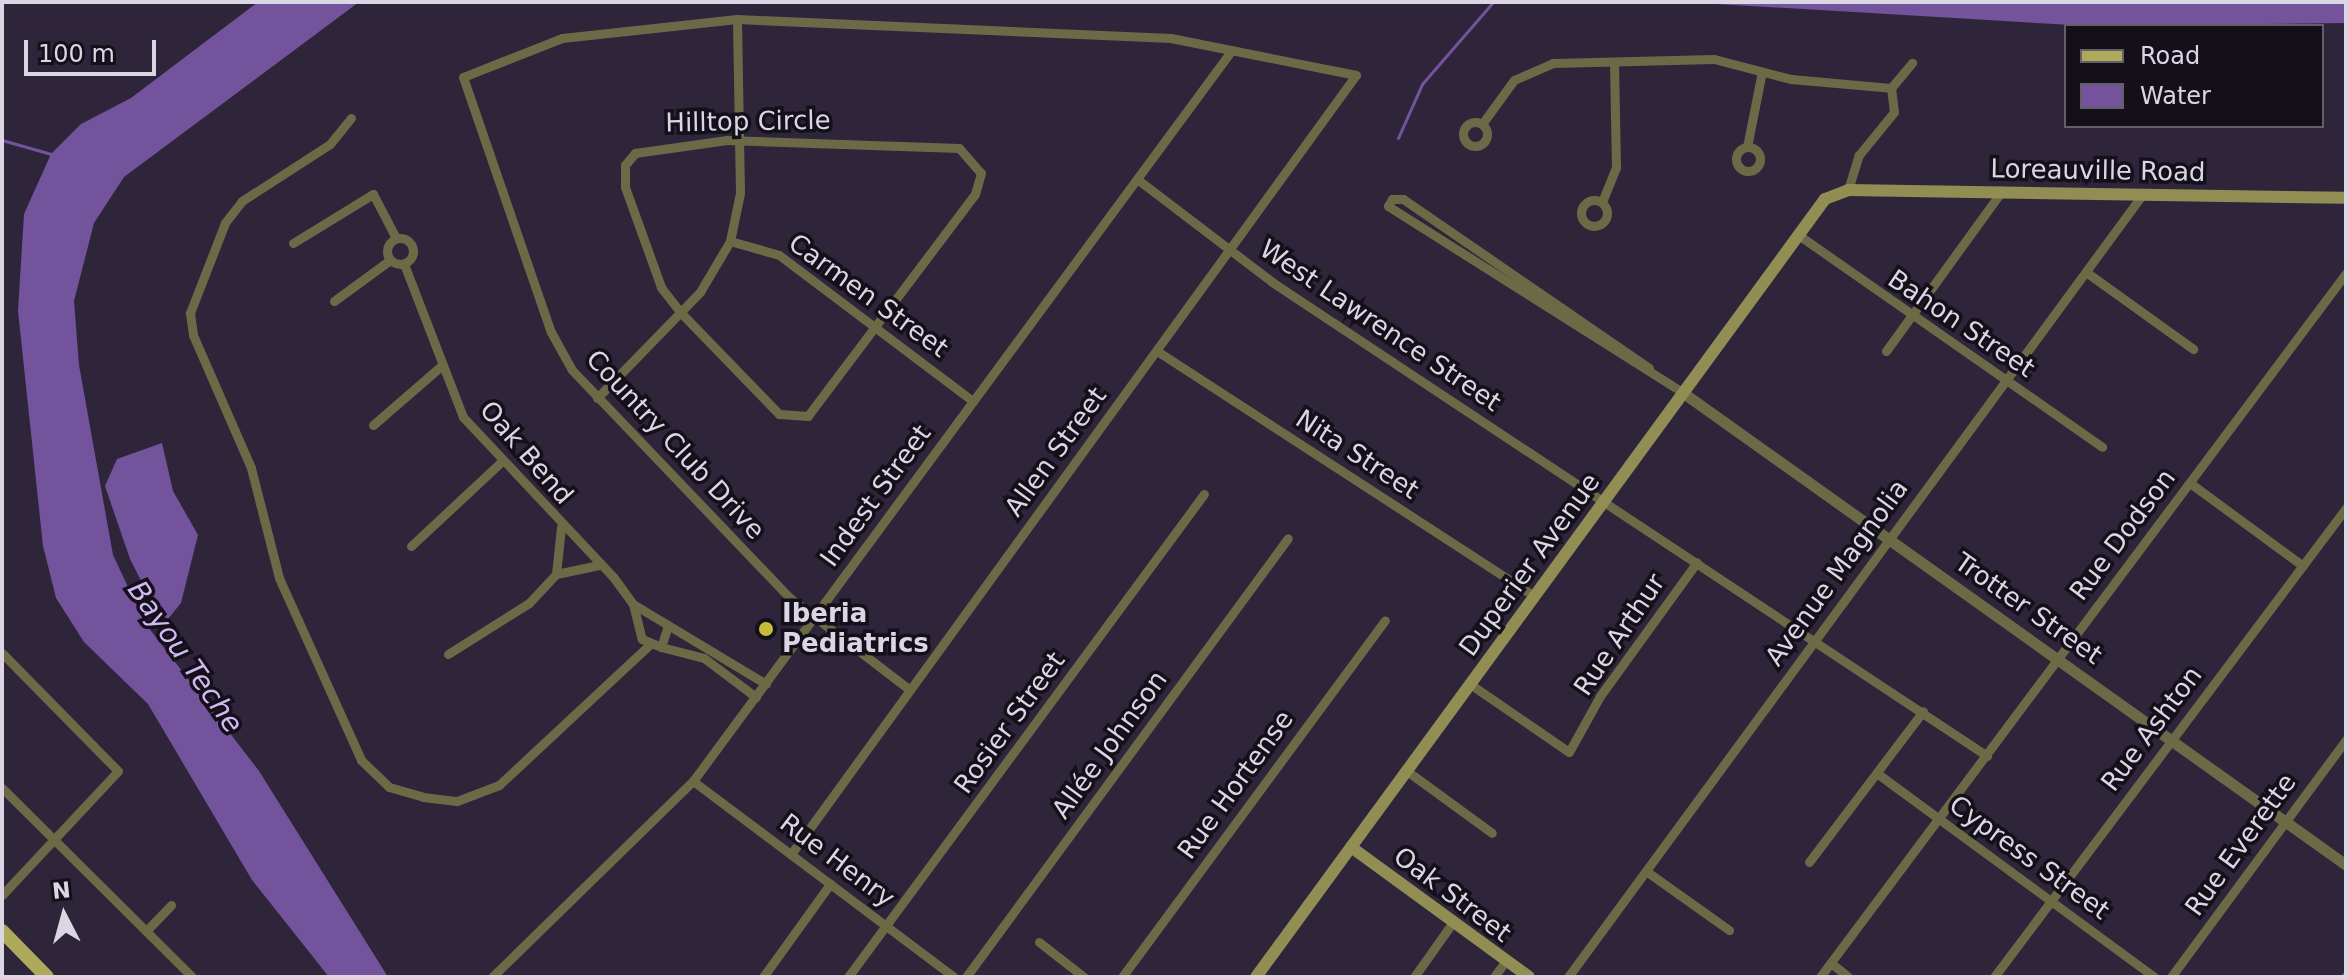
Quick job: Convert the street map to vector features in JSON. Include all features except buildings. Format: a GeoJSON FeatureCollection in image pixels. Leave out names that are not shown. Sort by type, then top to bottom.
{"type":"FeatureCollection","features":[{"type":"Feature","properties":{"kind":"main road","name":"Loreauville Road"},"geometry":{"type":"LineString","coordinates":[[1848,190],[2346,198]]}},
{"type":"Feature","properties":{"kind":"main road","name":"Duperier Avenue"},"geometry":{"type":"LineString","coordinates":[[1256,977],[1797,234],[1825,199],[1848,190]]}},
{"type":"Feature","properties":{"kind":"main road","name":"Oak Street"},"geometry":{"type":"LineString","coordinates":[[1351,847],[1529,977]]}},
{"type":"Feature","properties":{"kind":"main road"},"geometry":{"type":"LineString","coordinates":[[2,931],[47,977]]}},
{"type":"Feature","properties":{"kind":"street"},"geometry":{"type":"LineString","coordinates":[[597,398],[681,313],[730,241],[739,140],[737,19],[1171,38],[1232,50]]}},
{"type":"Feature","properties":{"kind":"street","name":"Country Club Drive"},"geometry":{"type":"LineString","coordinates":[[737,19],[562,38],[463,77],[551,332],[597,398],[815,619],[910,690]]}},
{"type":"Feature","properties":{"kind":"street","name":"Allen Street"},"geometry":{"type":"LineString","coordinates":[[791,854],[1356,75],[1232,50]]}},
{"type":"Feature","properties":{"kind":"street","name":"Indest Street"},"geometry":{"type":"LineString","coordinates":[[492,977],[693,781],[1232,50]]}},
{"type":"Feature","properties":{"kind":"street"},"geometry":{"type":"LineString","coordinates":[[1482,124],[1499,95],[1532,69],[1714,59],[1762,71],[1891,88]]}},
{"type":"Feature","properties":{"kind":"street"},"geometry":{"type":"LineString","coordinates":[[1602,202],[1616,167],[1614,63]]}},
{"type":"Feature","properties":{"kind":"street"},"geometry":{"type":"LineString","coordinates":[[1848,190],[1859,155],[1894,112],[1891,88],[1912,63]]}},
{"type":"Feature","properties":{"kind":"street"},"geometry":{"type":"LineString","coordinates":[[1747,147],[1762,71]]}},
{"type":"Feature","properties":{"kind":"street"},"geometry":{"type":"LineString","coordinates":[[351,118],[321,151],[242,201],[225,223],[190,313],[193,335],[247,456],[279,578],[361,760],[389,787],[423,797],[457,801],[499,785],[649,645],[704,658],[756,697]]}},
{"type":"Feature","properties":{"kind":"street","name":"Hilltop Circle"},"geometry":{"type":"LineString","coordinates":[[739,140],[959,148],[976,162],[975,194],[816,411],[798,419],[779,414],[681,313],[661,287],[625,187],[625,165],[649,146],[739,140]]}},
{"type":"Feature","properties":{"kind":"street","name":"West Lawrence Street"},"geometry":{"type":"LineString","coordinates":[[1137,179],[1229,250],[1987,756]]}},
{"type":"Feature","properties":{"kind":"street"},"geometry":{"type":"LineString","coordinates":[[1886,351],[2002,191]]}},
{"type":"Feature","properties":{"kind":"street"},"geometry":{"type":"LineString","coordinates":[[293,243],[373,194],[396,238],[388,245],[390,260]]}},
{"type":"Feature","properties":{"kind":"street","name":"Avenue Magnolia"},"geometry":{"type":"LineString","coordinates":[[1568,977],[2142,195]]}},
{"type":"Feature","properties":{"kind":"street"},"geometry":{"type":"LineString","coordinates":[[1438,230],[1403,199],[1388,206],[1438,230],[1682,392]]}},
{"type":"Feature","properties":{"kind":"street","name":"Bahon Street"},"geometry":{"type":"LineString","coordinates":[[1797,234],[1911,318],[2102,447]]}},
{"type":"Feature","properties":{"kind":"street","name":"Oak Bend"},"geometry":{"type":"LineString","coordinates":[[396,238],[413,247],[404,264],[440,367],[463,417],[500,463],[633,604],[667,629],[706,643],[766,684]]}},
{"type":"Feature","properties":{"kind":"street","name":"Carmen Street"},"geometry":{"type":"LineString","coordinates":[[730,241],[779,255],[973,401]]}},
{"type":"Feature","properties":{"kind":"street"},"geometry":{"type":"LineString","coordinates":[[390,260],[404,264]]}},
{"type":"Feature","properties":{"kind":"street"},"geometry":{"type":"LineString","coordinates":[[334,301],[390,260]]}},
{"type":"Feature","properties":{"kind":"street"},"geometry":{"type":"LineString","coordinates":[[2086,272],[2193,349]]}},
{"type":"Feature","properties":{"kind":"street","name":"Rue Dodson"},"geometry":{"type":"LineString","coordinates":[[1820,977],[2346,273]]}},
{"type":"Feature","properties":{"kind":"street","name":"Nita Street"},"geometry":{"type":"LineString","coordinates":[[1157,351],[1534,596]]}},
{"type":"Feature","properties":{"kind":"street"},"geometry":{"type":"LineString","coordinates":[[373,425],[440,367]]}},
{"type":"Feature","properties":{"kind":"street","name":"Trotter Street"},"geometry":{"type":"LineString","coordinates":[[1682,392],[2060,656],[2346,865]]}},
{"type":"Feature","properties":{"kind":"street"},"geometry":{"type":"LineString","coordinates":[[411,546],[500,463]]}},
{"type":"Feature","properties":{"kind":"street"},"geometry":{"type":"LineString","coordinates":[[2190,483],[2303,566]]}},
{"type":"Feature","properties":{"kind":"street","name":"Rosier Street"},"geometry":{"type":"LineString","coordinates":[[848,977],[1204,494]]}},
{"type":"Feature","properties":{"kind":"street","name":"Rue Ashton"},"geometry":{"type":"LineString","coordinates":[[1994,977],[2346,508]]}},
{"type":"Feature","properties":{"kind":"street"},"geometry":{"type":"LineString","coordinates":[[556,574],[561,527]]}},
{"type":"Feature","properties":{"kind":"street","name":"Allée Johnson"},"geometry":{"type":"LineString","coordinates":[[966,977],[1288,538]]}},
{"type":"Feature","properties":{"kind":"street","name":"Rue Arthur"},"geometry":{"type":"LineString","coordinates":[[1470,684],[1569,752],[1600,696],[1697,562]]}},
{"type":"Feature","properties":{"kind":"street"},"geometry":{"type":"LineString","coordinates":[[448,654],[529,603],[556,574],[599,565]]}},
{"type":"Feature","properties":{"kind":"street","name":"Oak Bend"},"geometry":{"type":"LineString","coordinates":[[633,604],[649,645]]}},
{"type":"Feature","properties":{"kind":"street","name":"Rue Hortense"},"geometry":{"type":"LineString","coordinates":[[1122,977],[1385,620]]}},
{"type":"Feature","properties":{"kind":"street"},"geometry":{"type":"LineString","coordinates":[[661,647],[667,629]]}},
{"type":"Feature","properties":{"kind":"street"},"geometry":{"type":"LineString","coordinates":[[2,653],[116,766],[117,776],[2,895]]}},
{"type":"Feature","properties":{"kind":"street"},"geometry":{"type":"LineString","coordinates":[[1809,862],[1923,711]]}},
{"type":"Feature","properties":{"kind":"street","name":"Rue Everette"},"geometry":{"type":"LineString","coordinates":[[2171,977],[2346,740]]}},
{"type":"Feature","properties":{"kind":"street"},"geometry":{"type":"LineString","coordinates":[[1407,771],[1492,833]]}},
{"type":"Feature","properties":{"kind":"street","name":"Cypress Street"},"geometry":{"type":"LineString","coordinates":[[1878,774],[2154,977]]}},
{"type":"Feature","properties":{"kind":"street","name":"Rue Henry"},"geometry":{"type":"LineString","coordinates":[[693,781],[954,977]]}},
{"type":"Feature","properties":{"kind":"street"},"geometry":{"type":"LineString","coordinates":[[2,788],[192,977]]}},
{"type":"Feature","properties":{"kind":"street"},"geometry":{"type":"LineString","coordinates":[[1646,871],[1729,930]]}},
{"type":"Feature","properties":{"kind":"street"},"geometry":{"type":"LineString","coordinates":[[763,977],[830,884]]}},
{"type":"Feature","properties":{"kind":"street"},"geometry":{"type":"LineString","coordinates":[[146,931],[171,905]]}},
{"type":"Feature","properties":{"kind":"street"},"geometry":{"type":"LineString","coordinates":[[1414,977],[1453,922]]}},
{"type":"Feature","properties":{"kind":"street"},"geometry":{"type":"LineString","coordinates":[[1039,942],[1084,977]]}},
{"type":"Feature","properties":{"kind":"street"},"geometry":{"type":"LineString","coordinates":[[1494,977],[1505,962]]}},
{"type":"Feature","properties":{"kind":"street"},"geometry":{"type":"LineString","coordinates":[[1831,963],[1848,977]]}},
{"type":"Feature","properties":{"kind":"water"},"geometry":{"type":"Polygon","coordinates":[[[258,2],[359,2],[124,177],[94,223],[74,301],[79,365],[113,555],[145,623],[259,771],[388,977],[329,977],[252,880],[148,704],[84,642],[56,598],[43,546],[18,311],[24,214],[51,154],[81,124],[131,98],[258,2]]]}},
{"type":"Feature","properties":{"kind":"water"},"geometry":{"type":"Polygon","coordinates":[[[1683,2],[2346,2],[2346,23],[2064,25],[1683,2]]]}},
{"type":"Feature","properties":{"kind":"water"},"geometry":{"type":"Polygon","coordinates":[[[162,443],[173,491],[198,535],[181,603],[168,619],[157,612],[130,559],[105,486],[117,459],[162,443]]]}},
{"type":"Feature","properties":{"kind":"waterway"},"geometry":{"type":"LineString","coordinates":[[1398,138],[1422,84],[1493,2]]}},
{"type":"Feature","properties":{"kind":"waterway"},"geometry":{"type":"LineString","coordinates":[[2,140],[51,154]]}},
{"type":"Feature","properties":{"kind":"place","name":"Iberia Pediatrics"},"geometry":{"type":"Point","coordinates":[766,629]}},
{"type":"Feature","properties":{"kind":"water label","name":"Bayou Teche"},"geometry":{"type":"Point","coordinates":[185,657]}}]}
